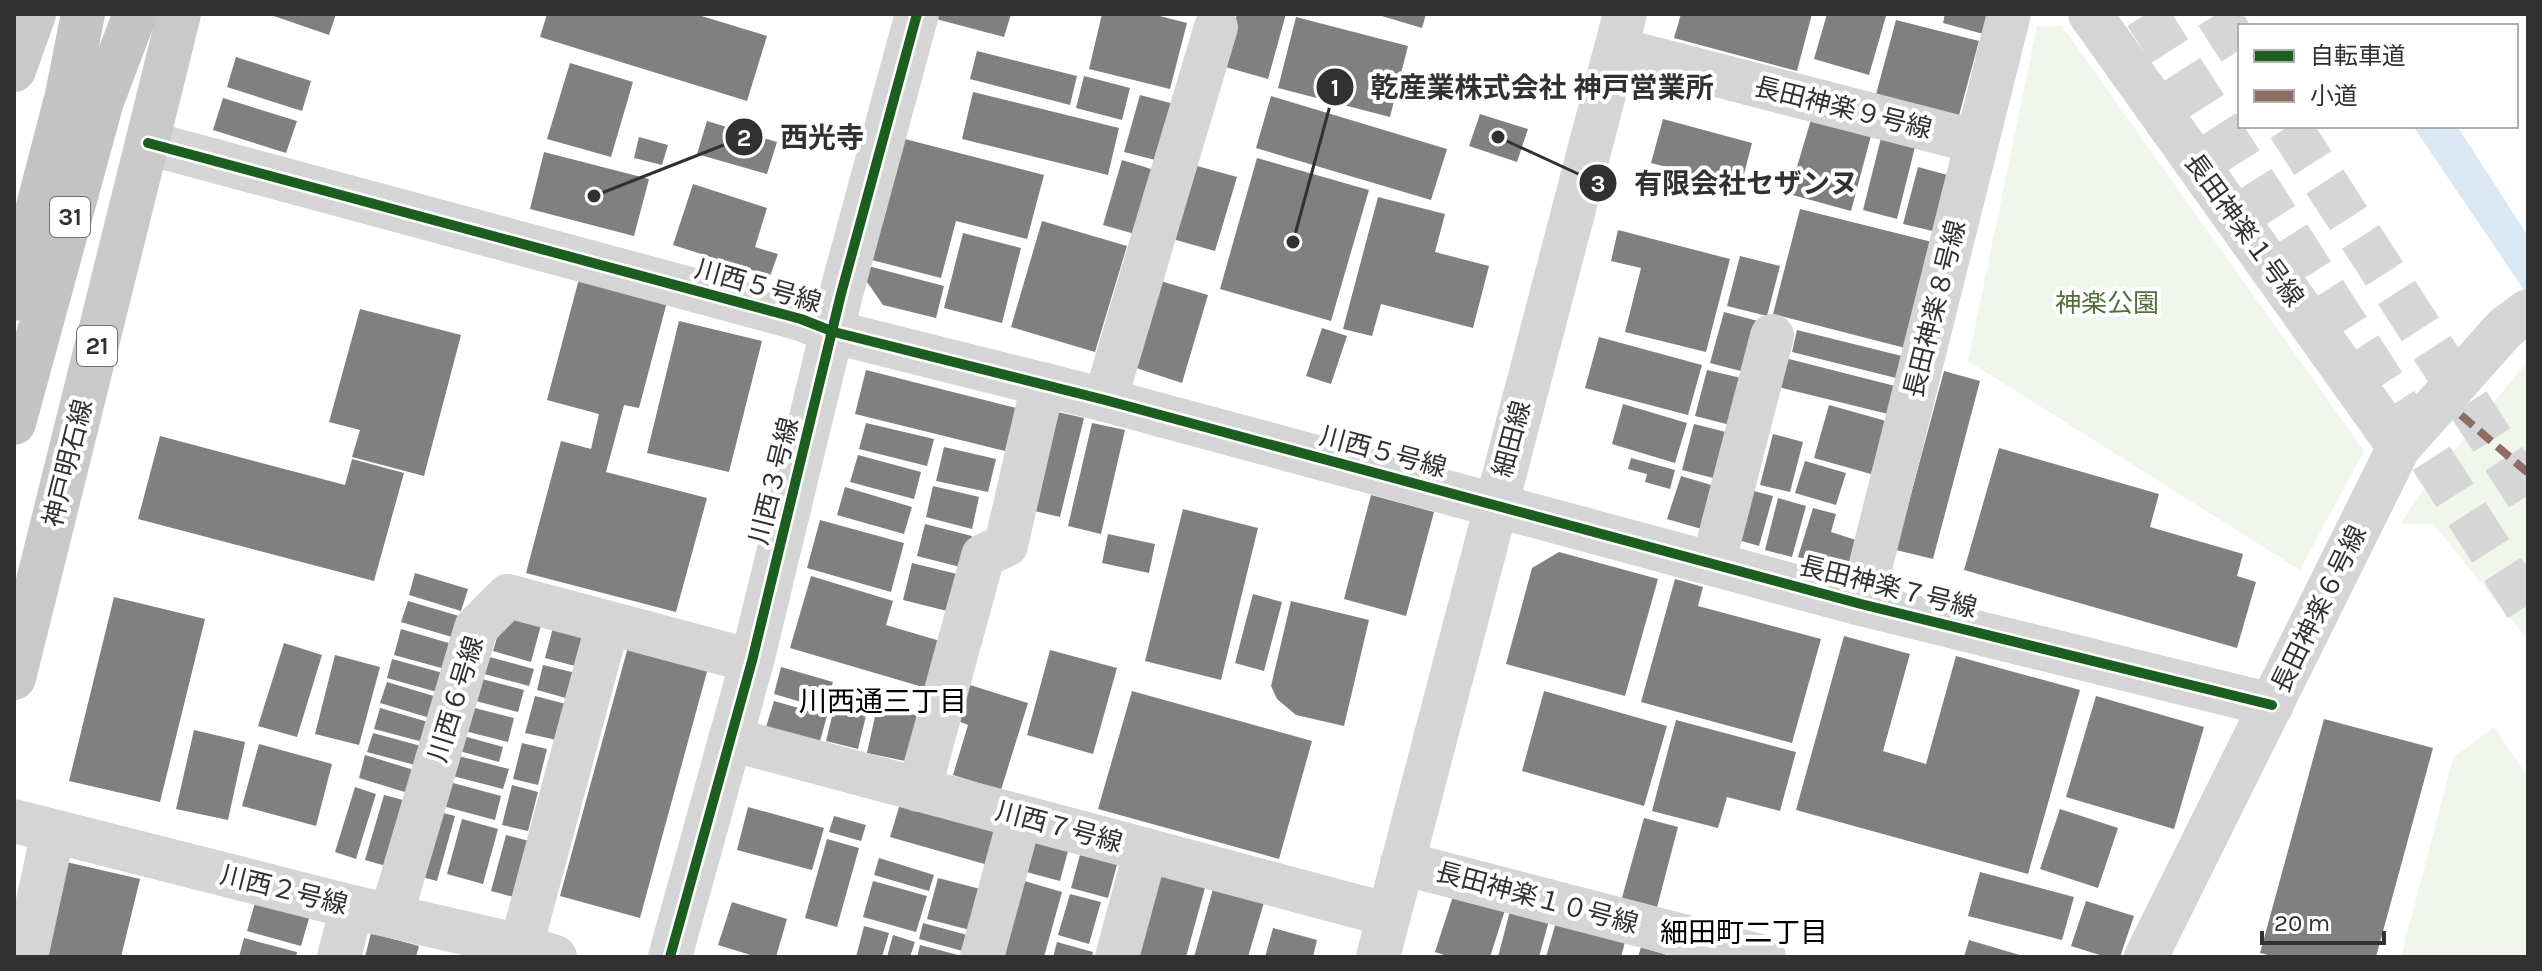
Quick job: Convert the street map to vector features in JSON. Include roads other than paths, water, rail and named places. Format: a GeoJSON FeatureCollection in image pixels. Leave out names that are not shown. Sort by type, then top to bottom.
{"type":"FeatureCollection","features":[{"type":"Feature","properties":{"kind":"highway","name":"31"},"geometry":{"type":"LineString","coordinates":[[14,299],[67,95],[83,14]]}},
{"type":"Feature","properties":{"kind":"highway","name":"31"},"geometry":{"type":"LineString","coordinates":[[14,423],[102,101],[135,14]]}},
{"type":"Feature","properties":{"kind":"main road"},"geometry":{"type":"LineString","coordinates":[[14,70],[34,14]]}},
{"type":"Feature","properties":{"kind":"main road","name":"神戸明石線"},"geometry":{"type":"LineString","coordinates":[[14,678],[179,14]]}},
{"type":"Feature","properties":{"kind":"street","name":"川西３号線"},"geometry":{"type":"LineString","coordinates":[[670,957],[752,661],[841,294],[917,14]]}},
{"type":"Feature","properties":{"kind":"street","name":"長田神楽８号線"},"geometry":{"type":"LineString","coordinates":[[1861,604],[2009,14]]}},
{"type":"Feature","properties":{"kind":"street","name":"長田神楽１号線"},"geometry":{"type":"LineString","coordinates":[[2090,14],[2399,447]]}},
{"type":"Feature","properties":{"kind":"street"},"geometry":{"type":"LineString","coordinates":[[1105,400],[1216,27]]}},
{"type":"Feature","properties":{"kind":"street","name":"長田神楽９号線"},"geometry":{"type":"LineString","coordinates":[[1620,31],[1977,142]]}},
{"type":"Feature","properties":{"kind":"street","name":"細田線"},"geometry":{"type":"LineString","coordinates":[[1378,957],[1620,31]]}},
{"type":"Feature","properties":{"kind":"street","name":"川西５号線"},"geometry":{"type":"LineString","coordinates":[[148,143],[786,315],[834,332],[1105,400],[1495,505]]}},
{"type":"Feature","properties":{"kind":"street","name":"長田神楽６号線"},"geometry":{"type":"LineString","coordinates":[[2146,957],[2399,447],[2516,320]]}},
{"type":"Feature","properties":{"kind":"street"},"geometry":{"type":"LineString","coordinates":[[1713,564],[1772,336]]}},
{"type":"Feature","properties":{"kind":"street"},"geometry":{"type":"LineString","coordinates":[[919,790],[983,556],[1006,545],[1043,384]]}},
{"type":"Feature","properties":{"kind":"street","name":"長田神楽７号線"},"geometry":{"type":"LineString","coordinates":[[1495,505],[1861,604],[2272,705]]}},
{"type":"Feature","properties":{"kind":"street","name":"川西６号線"},"geometry":{"type":"LineString","coordinates":[[371,911],[476,628],[508,596],[752,661]]}},
{"type":"Feature","properties":{"kind":"street"},"geometry":{"type":"LineString","coordinates":[[538,951],[608,623]]}},
{"type":"Feature","properties":{"kind":"street","name":"川西７号線"},"geometry":{"type":"LineString","coordinates":[[730,739],[1389,915]]}},
{"type":"Feature","properties":{"kind":"street"},"geometry":{"type":"LineString","coordinates":[[982,957],[1020,817]]}},
{"type":"Feature","properties":{"kind":"street"},"geometry":{"type":"LineString","coordinates":[[26,957],[33,826]]}},
{"type":"Feature","properties":{"kind":"street","name":"川西２号線"},"geometry":{"type":"LineString","coordinates":[[33,826],[538,951]]}},
{"type":"Feature","properties":{"kind":"street"},"geometry":{"type":"LineString","coordinates":[[1117,957],[1146,850]]}},
{"type":"Feature","properties":{"kind":"street","name":"長田神楽１０号線"},"geometry":{"type":"LineString","coordinates":[[1402,863],[1764,957]]}},
{"type":"Feature","properties":{"kind":"street"},"geometry":{"type":"LineString","coordinates":[[339,957],[371,911]]}},
{"type":"Feature","properties":{"kind":"tunnel"},"geometry":{"type":"LineString","coordinates":[[2146,14],[2528,609]]}},
{"type":"Feature","properties":{"kind":"tunnel"},"geometry":{"type":"LineString","coordinates":[[2217,14],[2238,47]]}},
{"type":"Feature","properties":{"kind":"tunnel"},"geometry":{"type":"LineString","coordinates":[[2290,128],[2528,496]]}},
{"type":"Feature","properties":{"kind":"place","name":"有限会社セザンヌ"},"geometry":{"type":"Point","coordinates":[1498,137]}},
{"type":"Feature","properties":{"kind":"place","name":"西光寺"},"geometry":{"type":"Point","coordinates":[594,196]}},
{"type":"Feature","properties":{"kind":"place","name":"乾産業株式会社 神戸営業所"},"geometry":{"type":"Point","coordinates":[1293,242]}},
{"type":"Feature","properties":{"kind":"district","name":"川西通三丁目"},"geometry":{"type":"Point","coordinates":[883,701]}},
{"type":"Feature","properties":{"kind":"district","name":"細田町二丁目"},"geometry":{"type":"Point","coordinates":[1744,932]}},
{"type":"Feature","properties":{"kind":"park label","name":"神楽公園"},"geometry":{"type":"Point","coordinates":[2107,303]}}]}
